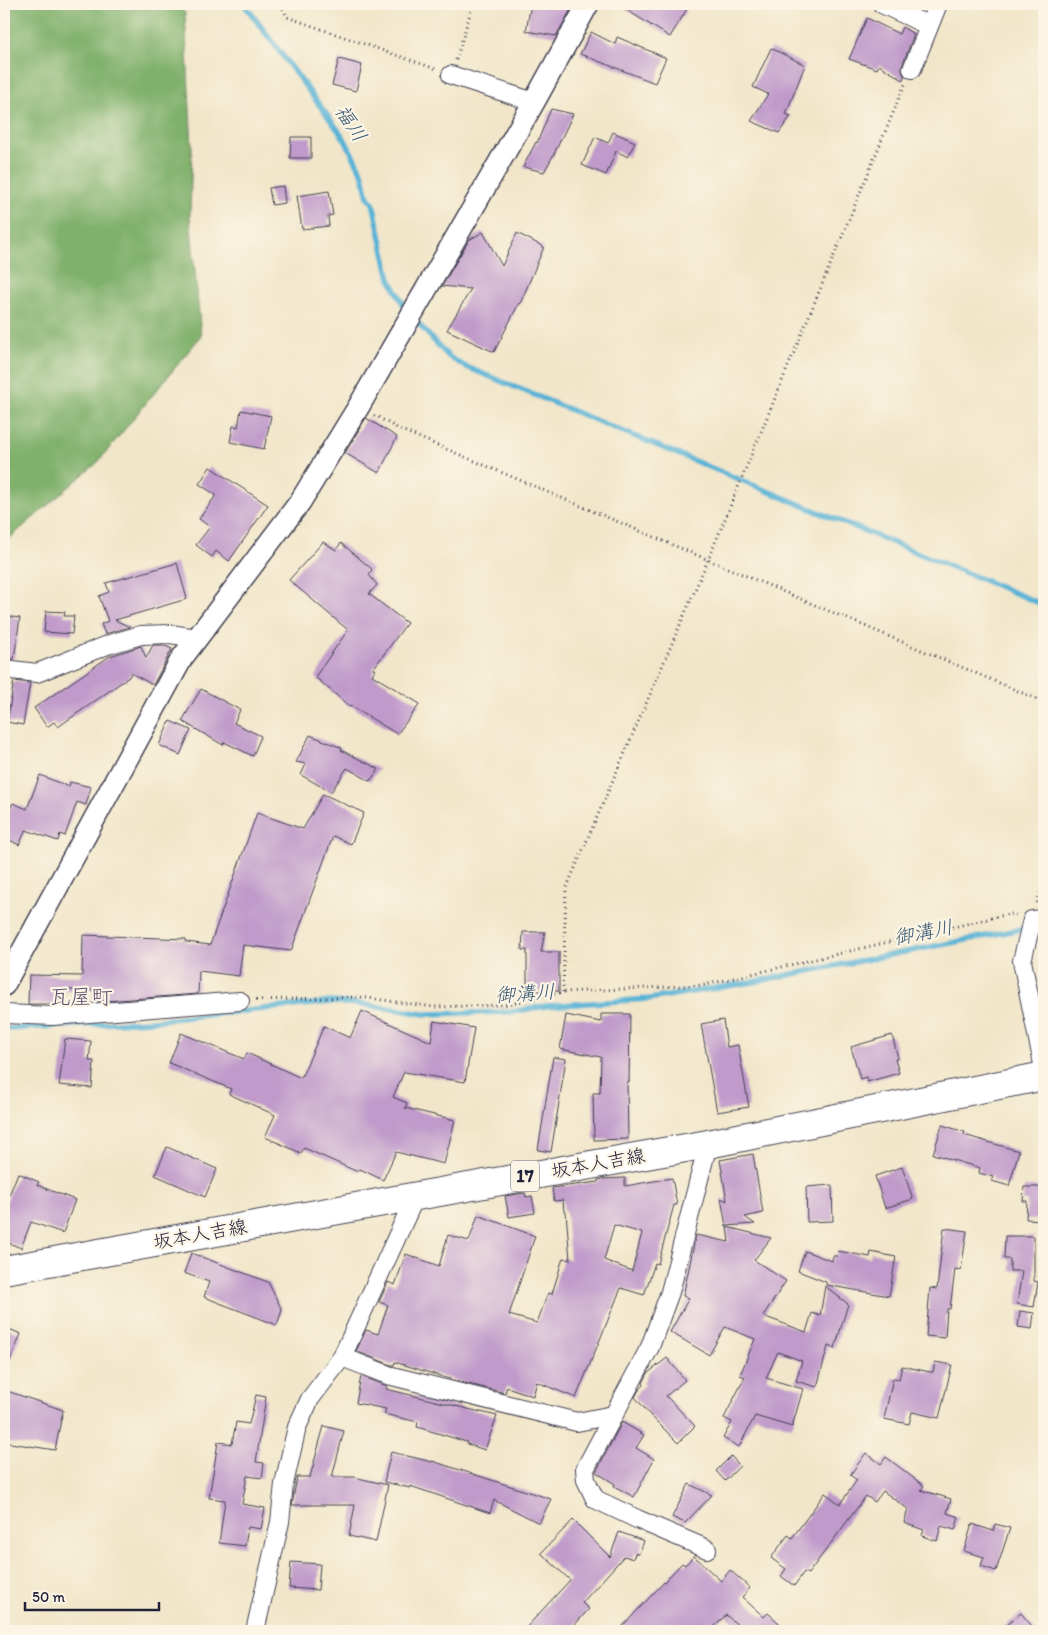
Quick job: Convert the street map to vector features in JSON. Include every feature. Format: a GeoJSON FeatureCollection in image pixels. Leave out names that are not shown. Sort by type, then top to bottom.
{"type":"FeatureCollection","features":[{"type":"Feature","properties":{"kind":"main road","name":"坂本人吉線"},"geometry":{"type":"LineString","coordinates":[[4,1270],[708,1144],[1044,1076]]}},
{"type":"Feature","properties":{"kind":"street"},"geometry":{"type":"LineString","coordinates":[[4,985],[182,658],[300,502],[359,406],[534,102],[588,4]]}},
{"type":"Feature","properties":{"kind":"street"},"geometry":{"type":"LineString","coordinates":[[882,4],[928,26]]}},
{"type":"Feature","properties":{"kind":"street"},"geometry":{"type":"LineString","coordinates":[[912,69],[938,4]]}},
{"type":"Feature","properties":{"kind":"street"},"geometry":{"type":"LineString","coordinates":[[451,75],[534,102]]}},
{"type":"Feature","properties":{"kind":"street"},"geometry":{"type":"LineString","coordinates":[[4,669],[37,673],[110,644],[141,635],[170,634],[197,638]]}},
{"type":"Feature","properties":{"kind":"street"},"geometry":{"type":"LineString","coordinates":[[1038,919],[1022,962],[1044,1069]]}},
{"type":"Feature","properties":{"kind":"street"},"geometry":{"type":"LineString","coordinates":[[4,1014],[53,1016],[240,1001]]}},
{"type":"Feature","properties":{"kind":"street"},"geometry":{"type":"LineString","coordinates":[[707,1549],[595,1499],[586,1480],[585,1469],[650,1347],[666,1301],[708,1144]]}},
{"type":"Feature","properties":{"kind":"street"},"geometry":{"type":"LineString","coordinates":[[255,1631],[280,1522],[284,1484],[297,1427],[310,1399],[342,1357],[416,1195]]}},
{"type":"Feature","properties":{"kind":"street"},"geometry":{"type":"LineString","coordinates":[[342,1357],[388,1375],[577,1422],[613,1415]]}},
{"type":"Feature","properties":{"kind":"path"},"geometry":{"type":"LineString","coordinates":[[281,4],[286,17],[451,75],[473,4]]}},
{"type":"Feature","properties":{"kind":"path"},"geometry":{"type":"LineString","coordinates":[[563,992],[566,889],[708,560],[912,69]]}},
{"type":"Feature","properties":{"kind":"path"},"geometry":{"type":"LineString","coordinates":[[359,406],[399,429],[1044,702]]}},
{"type":"Feature","properties":{"kind":"path"},"geometry":{"type":"LineString","coordinates":[[240,1001],[360,997],[434,1007],[504,1005],[563,992],[704,985],[1009,914],[1038,919],[1044,882]]}},
{"type":"Feature","properties":{"kind":"green space"},"geometry":{"type":"Polygon","coordinates":[[[4,4],[177,4],[185,13],[192,148],[190,217],[201,336],[98,462],[4,543],[4,4]]]}},
{"type":"Feature","properties":{"kind":"building"},"geometry":{"type":"Polygon","coordinates":[[[531,4],[574,4],[556,36],[526,31],[531,4]]]}},
{"type":"Feature","properties":{"kind":"building"},"geometry":{"type":"Polygon","coordinates":[[[617,4],[690,4],[670,37],[617,4]]]}},
{"type":"Feature","properties":{"kind":"building"},"geometry":{"type":"Polygon","coordinates":[[[867,18],[899,34],[902,27],[914,34],[902,66],[903,80],[879,65],[877,69],[849,59],[867,18]]]}},
{"type":"Feature","properties":{"kind":"building"},"geometry":{"type":"Polygon","coordinates":[[[591,32],[615,44],[617,37],[666,58],[655,83],[580,54],[591,32]]]}},
{"type":"Feature","properties":{"kind":"building"},"geometry":{"type":"Polygon","coordinates":[[[771,48],[805,65],[786,114],[791,116],[779,133],[751,121],[768,94],[753,87],[771,48]]]}},
{"type":"Feature","properties":{"kind":"building"},"geometry":{"type":"Polygon","coordinates":[[[339,59],[362,65],[356,91],[332,85],[339,59]]]}},
{"type":"Feature","properties":{"kind":"building"},"geometry":{"type":"Polygon","coordinates":[[[551,109],[573,114],[544,172],[523,167],[537,143],[551,109]]]}},
{"type":"Feature","properties":{"kind":"building"},"geometry":{"type":"Polygon","coordinates":[[[613,132],[635,142],[628,157],[616,151],[606,175],[582,165],[595,137],[608,143],[613,132]]]}},
{"type":"Feature","properties":{"kind":"building"},"geometry":{"type":"Polygon","coordinates":[[[291,137],[311,137],[311,158],[290,158],[291,137]]]}},
{"type":"Feature","properties":{"kind":"building"},"geometry":{"type":"Polygon","coordinates":[[[283,186],[285,203],[272,205],[269,188],[283,186]]]}},
{"type":"Feature","properties":{"kind":"building"},"geometry":{"type":"Polygon","coordinates":[[[329,191],[333,215],[328,216],[329,226],[302,229],[297,196],[329,191]]]}},
{"type":"Feature","properties":{"kind":"building"},"geometry":{"type":"Polygon","coordinates":[[[483,232],[502,266],[517,233],[544,247],[520,304],[494,352],[447,330],[471,289],[442,286],[469,240],[483,232]]]}},
{"type":"Feature","properties":{"kind":"building"},"geometry":{"type":"Polygon","coordinates":[[[241,410],[271,416],[264,449],[230,442],[233,426],[238,427],[241,410]]]}},
{"type":"Feature","properties":{"kind":"building"},"geometry":{"type":"Polygon","coordinates":[[[366,418],[397,437],[379,473],[345,453],[366,418]]]}},
{"type":"Feature","properties":{"kind":"building"},"geometry":{"type":"Polygon","coordinates":[[[210,467],[268,505],[229,561],[216,551],[212,557],[196,545],[210,527],[199,519],[216,495],[199,484],[210,467]]]}},
{"type":"Feature","properties":{"kind":"building"},"geometry":{"type":"Polygon","coordinates":[[[323,542],[336,550],[341,543],[372,569],[369,575],[377,585],[369,594],[407,623],[373,669],[375,670],[372,675],[420,704],[397,734],[350,707],[315,677],[348,630],[289,580],[323,542]]]}},
{"type":"Feature","properties":{"kind":"building"},"geometry":{"type":"Polygon","coordinates":[[[177,563],[187,599],[115,620],[130,627],[105,634],[101,624],[108,621],[99,596],[109,592],[106,583],[177,563]]]}},
{"type":"Feature","properties":{"kind":"building"},"geometry":{"type":"Polygon","coordinates":[[[46,611],[65,612],[64,616],[74,616],[72,634],[44,632],[46,611]]]}},
{"type":"Feature","properties":{"kind":"building"},"geometry":{"type":"Polygon","coordinates":[[[4,616],[20,618],[14,659],[4,659],[4,616]]]}},
{"type":"Feature","properties":{"kind":"building"},"geometry":{"type":"Polygon","coordinates":[[[153,645],[163,645],[172,649],[153,685],[131,673],[129,677],[58,727],[54,722],[47,727],[34,708],[110,656],[141,646],[146,658],[153,645]]]}},
{"type":"Feature","properties":{"kind":"building"},"geometry":{"type":"Polygon","coordinates":[[[14,681],[30,683],[23,725],[7,722],[14,681]]]}},
{"type":"Feature","properties":{"kind":"building"},"geometry":{"type":"Polygon","coordinates":[[[201,689],[240,710],[234,723],[261,736],[253,756],[224,742],[223,745],[182,721],[201,689]]]}},
{"type":"Feature","properties":{"kind":"building"},"geometry":{"type":"Polygon","coordinates":[[[170,721],[191,730],[180,755],[159,745],[170,721]]]}},
{"type":"Feature","properties":{"kind":"building"},"geometry":{"type":"Polygon","coordinates":[[[310,735],[342,748],[341,750],[379,769],[370,781],[347,768],[331,792],[301,775],[306,764],[296,762],[310,735]]]}},
{"type":"Feature","properties":{"kind":"building"},"geometry":{"type":"Polygon","coordinates":[[[40,775],[69,787],[70,782],[91,787],[86,805],[77,802],[65,836],[60,834],[58,841],[26,830],[19,845],[4,837],[4,811],[8,813],[13,803],[27,809],[40,775]]]}},
{"type":"Feature","properties":{"kind":"building"},"geometry":{"type":"Polygon","coordinates":[[[323,794],[364,813],[351,844],[333,836],[291,951],[243,945],[239,976],[199,971],[198,994],[94,1001],[94,990],[64,990],[64,1004],[28,1004],[29,975],[82,976],[83,935],[186,939],[186,942],[210,945],[257,813],[303,829],[323,794]]]}},
{"type":"Feature","properties":{"kind":"building"},"geometry":{"type":"Polygon","coordinates":[[[523,932],[545,932],[541,952],[559,952],[559,991],[527,991],[527,950],[522,950],[523,932]]]}},
{"type":"Feature","properties":{"kind":"building"},"geometry":{"type":"Polygon","coordinates":[[[362,1011],[431,1042],[434,1021],[474,1028],[465,1082],[404,1072],[393,1097],[407,1103],[405,1108],[455,1120],[444,1164],[396,1152],[383,1180],[360,1169],[358,1172],[304,1148],[301,1153],[265,1137],[275,1115],[229,1094],[231,1089],[169,1063],[181,1033],[244,1059],[247,1053],[301,1078],[324,1026],[350,1038],[362,1011]]]}},
{"type":"Feature","properties":{"kind":"building"},"geometry":{"type":"Polygon","coordinates":[[[601,1014],[630,1014],[629,1082],[627,1082],[628,1139],[594,1140],[593,1093],[600,1093],[601,1057],[560,1049],[566,1015],[601,1022],[601,1014]]]}},
{"type":"Feature","properties":{"kind":"building"},"geometry":{"type":"Polygon","coordinates":[[[723,1020],[727,1047],[738,1045],[749,1107],[717,1112],[701,1024],[723,1020]]]}},
{"type":"Feature","properties":{"kind":"building"},"geometry":{"type":"Polygon","coordinates":[[[892,1035],[898,1058],[895,1059],[899,1073],[867,1082],[866,1077],[860,1079],[851,1047],[892,1035]]]}},
{"type":"Feature","properties":{"kind":"building"},"geometry":{"type":"Polygon","coordinates":[[[65,1039],[91,1041],[89,1061],[94,1061],[92,1088],[59,1085],[65,1039]]]}},
{"type":"Feature","properties":{"kind":"building"},"geometry":{"type":"Polygon","coordinates":[[[553,1057],[566,1059],[551,1152],[538,1150],[553,1057]]]}},
{"type":"Feature","properties":{"kind":"building"},"geometry":{"type":"Polygon","coordinates":[[[942,1125],[965,1132],[964,1135],[1019,1151],[1009,1186],[992,1181],[993,1177],[979,1173],[980,1168],[933,1154],[942,1125]]]}},
{"type":"Feature","properties":{"kind":"building"},"geometry":{"type":"Polygon","coordinates":[[[167,1147],[217,1169],[205,1197],[155,1175],[167,1147]]]}},
{"type":"Feature","properties":{"kind":"building"},"geometry":{"type":"Polygon","coordinates":[[[753,1154],[763,1213],[745,1217],[755,1224],[726,1226],[721,1198],[727,1201],[720,1160],[753,1154]]]}},
{"type":"Feature","properties":{"kind":"building"},"geometry":{"type":"Polygon","coordinates":[[[902,1167],[913,1199],[885,1208],[875,1176],[902,1167]]]}},
{"type":"Feature","properties":{"kind":"building"},"geometry":{"type":"Polygon","coordinates":[[[18,1173],[39,1182],[37,1185],[75,1200],[63,1233],[31,1222],[21,1248],[4,1241],[4,1208],[18,1173]]]}},
{"type":"Feature","properties":{"kind":"building"},"geometry":{"type":"Polygon","coordinates":[[[625,1178],[625,1186],[672,1178],[677,1205],[674,1205],[658,1264],[655,1263],[644,1295],[621,1288],[576,1398],[537,1382],[533,1396],[507,1387],[505,1393],[453,1380],[395,1362],[394,1365],[391,1365],[356,1351],[366,1330],[378,1334],[388,1305],[379,1302],[388,1282],[395,1285],[406,1254],[439,1266],[448,1235],[469,1241],[478,1215],[535,1236],[509,1315],[537,1323],[548,1293],[552,1294],[563,1258],[570,1260],[566,1212],[564,1212],[563,1200],[554,1201],[552,1188],[598,1182],[598,1180],[625,1178]],[[614,1225],[604,1260],[632,1271],[642,1233],[614,1225]]]}},
{"type":"Feature","properties":{"kind":"building"},"geometry":{"type":"Polygon","coordinates":[[[832,1185],[833,1221],[807,1222],[806,1187],[832,1185]]]}},
{"type":"Feature","properties":{"kind":"building"},"geometry":{"type":"Polygon","coordinates":[[[1024,1187],[1044,1187],[1044,1220],[1026,1219],[1027,1201],[1023,1201],[1024,1187]]]}},
{"type":"Feature","properties":{"kind":"building"},"geometry":{"type":"Polygon","coordinates":[[[525,1193],[526,1197],[532,1196],[535,1213],[509,1217],[505,1196],[525,1193]]]}},
{"type":"Feature","properties":{"kind":"building"},"geometry":{"type":"Polygon","coordinates":[[[727,1227],[771,1238],[754,1260],[786,1281],[763,1316],[806,1332],[812,1313],[820,1316],[825,1286],[848,1304],[835,1348],[828,1346],[817,1387],[796,1381],[802,1361],[778,1352],[766,1378],[803,1389],[792,1427],[755,1416],[739,1447],[723,1438],[732,1422],[724,1418],[745,1377],[740,1375],[755,1339],[725,1327],[709,1355],[670,1332],[689,1298],[683,1296],[696,1235],[729,1242],[727,1227]]]}},
{"type":"Feature","properties":{"kind":"building"},"geometry":{"type":"Polygon","coordinates":[[[944,1228],[967,1231],[961,1270],[955,1269],[950,1309],[947,1309],[945,1338],[926,1336],[930,1288],[937,1289],[944,1228]]]}},
{"type":"Feature","properties":{"kind":"building"},"geometry":{"type":"Polygon","coordinates":[[[1005,1236],[1034,1236],[1034,1281],[1038,1282],[1034,1307],[1017,1304],[1022,1271],[1010,1271],[1010,1259],[1004,1259],[1005,1236]]]}},
{"type":"Feature","properties":{"kind":"building"},"geometry":{"type":"Polygon","coordinates":[[[805,1251],[832,1261],[833,1256],[837,1256],[838,1251],[870,1257],[871,1252],[896,1257],[889,1296],[826,1285],[826,1282],[798,1271],[805,1251]]]}},
{"type":"Feature","properties":{"kind":"building"},"geometry":{"type":"Polygon","coordinates":[[[191,1253],[268,1282],[282,1310],[277,1325],[204,1297],[209,1282],[184,1273],[191,1253]]]}},
{"type":"Feature","properties":{"kind":"building"},"geometry":{"type":"Polygon","coordinates":[[[1020,1311],[1034,1313],[1032,1329],[1018,1327],[1020,1311]]]}},
{"type":"Feature","properties":{"kind":"building"},"geometry":{"type":"Polygon","coordinates":[[[4,1327],[21,1334],[4,1375],[4,1327]]]}},
{"type":"Feature","properties":{"kind":"building"},"geometry":{"type":"Polygon","coordinates":[[[667,1358],[685,1380],[666,1396],[695,1426],[678,1443],[635,1397],[644,1385],[643,1383],[648,1373],[667,1358]]]}},
{"type":"Feature","properties":{"kind":"building"},"geometry":{"type":"Polygon","coordinates":[[[935,1362],[952,1365],[939,1418],[912,1412],[909,1424],[884,1419],[893,1378],[899,1379],[902,1366],[933,1372],[935,1362]]]}},
{"type":"Feature","properties":{"kind":"building"},"geometry":{"type":"Polygon","coordinates":[[[361,1376],[387,1386],[386,1389],[497,1416],[485,1450],[467,1444],[467,1442],[417,1427],[418,1422],[384,1414],[386,1409],[356,1403],[361,1376]]]}},
{"type":"Feature","properties":{"kind":"building"},"geometry":{"type":"Polygon","coordinates":[[[4,1390],[63,1410],[55,1450],[4,1442],[4,1390]]]}},
{"type":"Feature","properties":{"kind":"building"},"geometry":{"type":"Polygon","coordinates":[[[256,1395],[266,1397],[256,1462],[264,1463],[262,1478],[247,1476],[242,1504],[265,1508],[261,1529],[248,1527],[245,1546],[219,1543],[225,1500],[209,1498],[218,1442],[232,1444],[236,1422],[249,1424],[256,1395]]]}},
{"type":"Feature","properties":{"kind":"building"},"geometry":{"type":"Polygon","coordinates":[[[622,1422],[644,1435],[636,1448],[654,1459],[634,1497],[614,1486],[615,1484],[596,1472],[622,1422]]]}},
{"type":"Feature","properties":{"kind":"building"},"geometry":{"type":"Polygon","coordinates":[[[324,1426],[344,1431],[332,1477],[354,1477],[388,1485],[376,1542],[349,1536],[355,1505],[292,1505],[297,1477],[310,1477],[324,1426]]]}},
{"type":"Feature","properties":{"kind":"building"},"geometry":{"type":"Polygon","coordinates":[[[391,1452],[432,1461],[551,1499],[539,1523],[494,1500],[490,1513],[410,1486],[410,1488],[384,1482],[391,1452]]]}},
{"type":"Feature","properties":{"kind":"building"},"geometry":{"type":"Polygon","coordinates":[[[866,1453],[881,1464],[886,1457],[924,1486],[921,1490],[951,1499],[947,1513],[959,1517],[955,1530],[941,1526],[937,1541],[922,1536],[924,1530],[904,1523],[908,1509],[883,1491],[875,1502],[866,1496],[808,1574],[804,1572],[794,1586],[781,1576],[786,1569],[771,1558],[788,1535],[792,1538],[825,1493],[840,1504],[857,1480],[850,1475],[866,1453]]]}},
{"type":"Feature","properties":{"kind":"building"},"geometry":{"type":"Polygon","coordinates":[[[731,1456],[740,1466],[725,1481],[716,1471],[731,1456]]]}},
{"type":"Feature","properties":{"kind":"building"},"geometry":{"type":"Polygon","coordinates":[[[689,1484],[712,1495],[685,1523],[672,1517],[689,1484]]]}},
{"type":"Feature","properties":{"kind":"building"},"geometry":{"type":"Polygon","coordinates":[[[573,1520],[610,1557],[619,1532],[644,1541],[639,1554],[635,1553],[633,1559],[624,1556],[582,1603],[589,1609],[569,1631],[523,1631],[570,1580],[541,1553],[573,1520]]]}},
{"type":"Feature","properties":{"kind":"building"},"geometry":{"type":"Polygon","coordinates":[[[972,1524],[993,1531],[995,1524],[1010,1528],[996,1571],[981,1566],[984,1557],[964,1551],[972,1524]]]}},
{"type":"Feature","properties":{"kind":"building"},"geometry":{"type":"Polygon","coordinates":[[[694,1556],[721,1581],[730,1570],[750,1588],[742,1597],[764,1617],[768,1613],[788,1631],[745,1631],[726,1615],[710,1631],[618,1631],[682,1563],[685,1565],[694,1556]]]}},
{"type":"Feature","properties":{"kind":"building"},"geometry":{"type":"Polygon","coordinates":[[[291,1562],[320,1564],[318,1590],[289,1588],[291,1562]]]}},
{"type":"Feature","properties":{"kind":"building"},"geometry":{"type":"Polygon","coordinates":[[[1021,1613],[1036,1631],[999,1631],[1021,1613]]]}},
{"type":"Feature","properties":{"kind":"waterway","name":"福川"},"geometry":{"type":"LineString","coordinates":[[244,4],[344,138],[363,175],[368,198],[373,203],[390,279],[407,311]]}},
{"type":"Feature","properties":{"kind":"waterway"},"geometry":{"type":"LineString","coordinates":[[413,318],[449,357],[464,366],[1044,605]]}},
{"type":"Feature","properties":{"kind":"waterway","name":"御溝川"},"geometry":{"type":"LineString","coordinates":[[4,1029],[151,1021],[331,1002],[361,1004],[424,1014],[511,1012],[546,1006],[649,999],[753,982],[1027,928]]}},
{"type":"Feature","properties":{"kind":"district","name":"瓦屋町"},"geometry":{"type":"Point","coordinates":[81,996]}}]}
